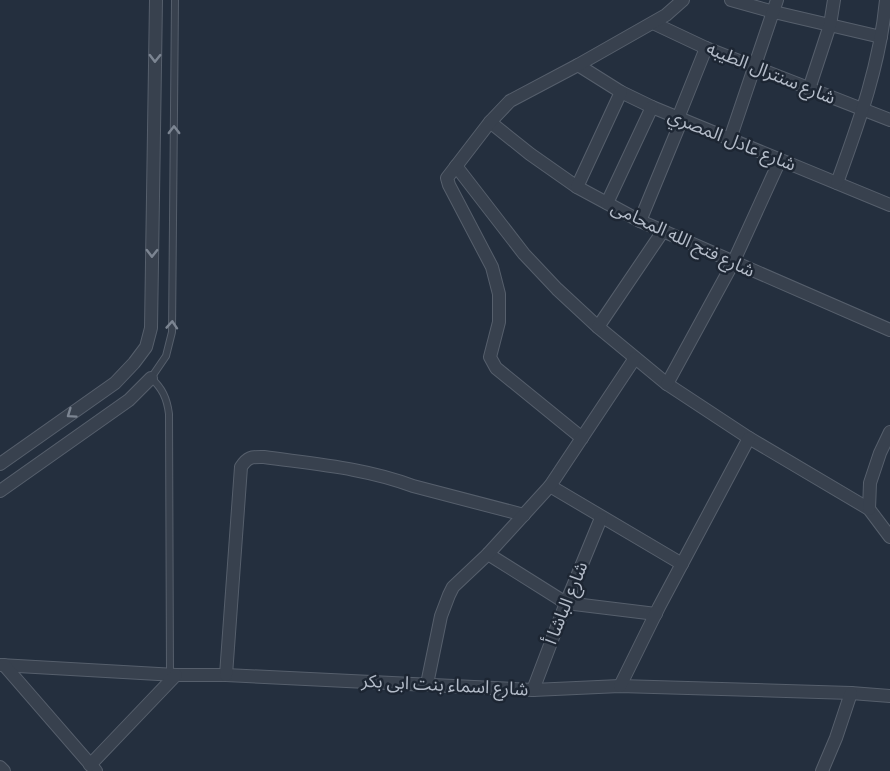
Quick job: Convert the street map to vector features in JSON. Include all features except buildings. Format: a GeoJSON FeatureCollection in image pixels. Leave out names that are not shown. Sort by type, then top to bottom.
{"type":"FeatureCollection","features":[{"type":"Feature","properties":{"kind":"street"},"geometry":{"type":"LineString","coordinates":[[0,464],[115,383],[146,347],[151,328],[156,0]]}},
{"type":"Feature","properties":{"kind":"street"},"geometry":{"type":"LineString","coordinates":[[582,438],[496,369],[491,353],[499,322],[499,294],[492,267],[447,183],[448,175],[490,122],[510,101],[653,23],[683,0]]}},
{"type":"Feature","properties":{"kind":"street"},"geometry":{"type":"LineString","coordinates":[[731,0],[776,6],[830,25],[881,37]]}},
{"type":"Feature","properties":{"kind":"street"},"geometry":{"type":"LineString","coordinates":[[809,89],[830,25],[834,0]]}},
{"type":"Feature","properties":{"kind":"street"},"geometry":{"type":"LineString","coordinates":[[837,183],[863,110],[878,57],[886,0]]}},
{"type":"Feature","properties":{"kind":"street"},"geometry":{"type":"LineString","coordinates":[[730,139],[776,6]]}},
{"type":"Feature","properties":{"kind":"street","name":"شارع سنترال الطيبه"},"geometry":{"type":"LineString","coordinates":[[653,23],[706,48],[890,120]]}},
{"type":"Feature","properties":{"kind":"street"},"geometry":{"type":"LineString","coordinates":[[640,221],[706,48]]}},
{"type":"Feature","properties":{"kind":"street","name":"شارع عادل المصري"},"geometry":{"type":"LineString","coordinates":[[578,65],[621,92],[652,107],[890,205]]}},
{"type":"Feature","properties":{"kind":"street"},"geometry":{"type":"LineString","coordinates":[[577,187],[621,92]]}},
{"type":"Feature","properties":{"kind":"street"},"geometry":{"type":"LineString","coordinates":[[607,203],[652,107]]}},
{"type":"Feature","properties":{"kind":"street","name":"شارع فتح الله المحامى"},"geometry":{"type":"LineString","coordinates":[[490,122],[577,187],[640,221],[890,330]]}},
{"type":"Feature","properties":{"kind":"street"},"geometry":{"type":"LineString","coordinates":[[667,384],[733,263],[780,160]]}},
{"type":"Feature","properties":{"kind":"street"},"geometry":{"type":"LineString","coordinates":[[456,166],[524,254],[598,327],[667,384],[749,438],[869,509],[890,537]]}},
{"type":"Feature","properties":{"kind":"street"},"geometry":{"type":"LineString","coordinates":[[598,327],[663,231]]}},
{"type":"Feature","properties":{"kind":"street"},"geometry":{"type":"LineString","coordinates":[[427,684],[441,616],[449,595],[460,579],[488,554],[550,486],[635,358]]}},
{"type":"Feature","properties":{"kind":"street"},"geometry":{"type":"LineString","coordinates":[[0,491],[129,400],[151,378]]}},
{"type":"Feature","properties":{"kind":"street"},"geometry":{"type":"LineString","coordinates":[[869,509],[870,483],[885,456],[890,432]]}},
{"type":"Feature","properties":{"kind":"street"},"geometry":{"type":"LineString","coordinates":[[620,686],[749,438]]}},
{"type":"Feature","properties":{"kind":"street"},"geometry":{"type":"LineString","coordinates":[[226,675],[241,467],[251,457],[372,473],[524,515]]}},
{"type":"Feature","properties":{"kind":"street"},"geometry":{"type":"LineString","coordinates":[[550,486],[682,564]]}},
{"type":"Feature","properties":{"kind":"street","name":"شارع الباشا أ"},"geometry":{"type":"LineString","coordinates":[[533,690],[601,518]]}},
{"type":"Feature","properties":{"kind":"street"},"geometry":{"type":"LineString","coordinates":[[488,554],[566,603],[656,614]]}},
{"type":"Feature","properties":{"kind":"street"},"geometry":{"type":"LineString","coordinates":[[2,665],[93,768],[173,675]]}},
{"type":"Feature","properties":{"kind":"street","name":"شارع اسماء بنت ابى بكر"},"geometry":{"type":"LineString","coordinates":[[2,665],[173,675],[226,675],[533,690],[620,686],[890,696]]}},
{"type":"Feature","properties":{"kind":"street"},"geometry":{"type":"LineString","coordinates":[[822,771],[851,693]]}},
{"type":"Feature","properties":{"kind":"street"},"geometry":{"type":"LineString","coordinates":[[0,767],[4,771]]}},
{"type":"Feature","properties":{"kind":"lane"},"geometry":{"type":"LineString","coordinates":[[173,675],[169,414],[164,393],[151,378],[166,356],[172,332],[175,0]]}}]}
